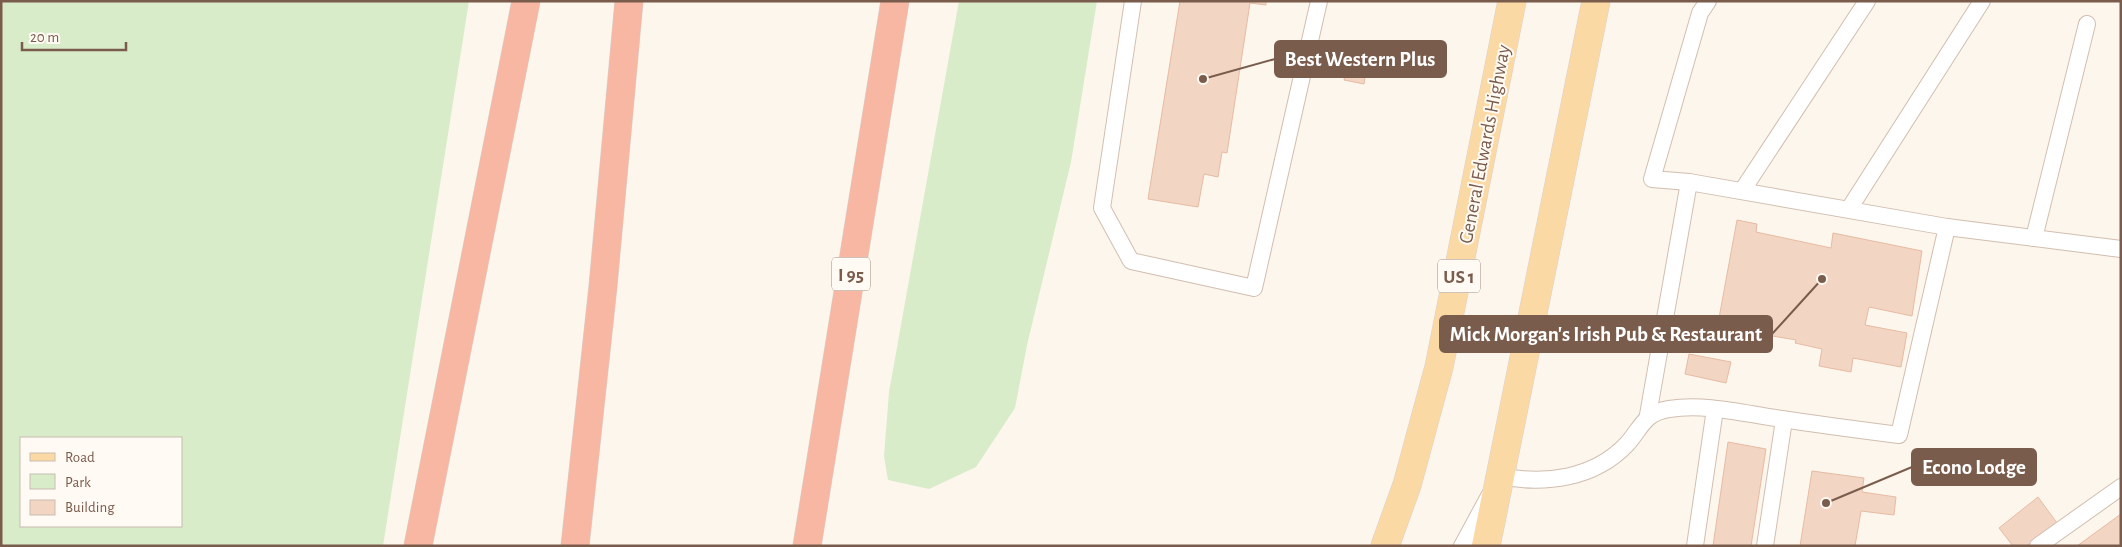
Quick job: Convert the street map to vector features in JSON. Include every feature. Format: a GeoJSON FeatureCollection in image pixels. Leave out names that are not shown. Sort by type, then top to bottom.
{"type":"FeatureCollection","features":[{"type":"Feature","properties":{"kind":"highway"},"geometry":{"type":"LineString","coordinates":[[418,546],[526,1]]}},
{"type":"Feature","properties":{"kind":"highway"},"geometry":{"type":"LineString","coordinates":[[575,546],[604,277],[628,1]]}},
{"type":"Feature","properties":{"kind":"highway","name":"I 95"},"geometry":{"type":"LineString","coordinates":[[807,546],[895,1]]}},
{"type":"Feature","properties":{"kind":"main road","name":"General Edwards Highway"},"geometry":{"type":"LineString","coordinates":[[1385,546],[1407,484],[1439,367],[1512,1]]}},
{"type":"Feature","properties":{"kind":"main road"},"geometry":{"type":"LineString","coordinates":[[1486,546],[1596,1]]}},
{"type":"Feature","properties":{"kind":"lane"},"geometry":{"type":"LineString","coordinates":[[1133,1],[1102,208],[1132,260],[1254,288],[1320,1]]}},
{"type":"Feature","properties":{"kind":"lane"},"geometry":{"type":"LineString","coordinates":[[1708,1],[1700,13],[1652,179],[1688,182],[1947,227],[2121,249]]}},
{"type":"Feature","properties":{"kind":"lane"},"geometry":{"type":"LineString","coordinates":[[1742,191],[1867,1]]}},
{"type":"Feature","properties":{"kind":"lane"},"geometry":{"type":"LineString","coordinates":[[1849,209],[1982,1]]}},
{"type":"Feature","properties":{"kind":"lane"},"geometry":{"type":"LineString","coordinates":[[2034,238],[2087,24]]}},
{"type":"Feature","properties":{"kind":"lane"},"geometry":{"type":"LineString","coordinates":[[1462,546],[1500,476],[1542,482],[1577,474],[1596,466],[1626,445],[1648,415],[1688,182]]}},
{"type":"Feature","properties":{"kind":"lane"},"geometry":{"type":"LineString","coordinates":[[1648,415],[1682,407],[1715,408],[1899,436],[1947,227]]}},
{"type":"Feature","properties":{"kind":"lane"},"geometry":{"type":"LineString","coordinates":[[1695,546],[1715,408]]}},
{"type":"Feature","properties":{"kind":"lane"},"geometry":{"type":"LineString","coordinates":[[1765,546],[1784,420]]}},
{"type":"Feature","properties":{"kind":"lane"},"geometry":{"type":"LineString","coordinates":[[2038,546],[2121,487]]}},
{"type":"Feature","properties":{"kind":"green space"},"geometry":{"type":"Polygon","coordinates":[[[1,1],[469,1],[383,546],[1,546],[1,1]]]}},
{"type":"Feature","properties":{"kind":"green space"},"geometry":{"type":"Polygon","coordinates":[[[959,1],[1097,1],[1071,162],[1027,345],[1015,408],[976,467],[929,489],[888,480],[884,456],[889,392],[959,1]]]}},
{"type":"Feature","properties":{"kind":"building"},"geometry":{"type":"Polygon","coordinates":[[[1180,1],[1266,1],[1266,5],[1250,3],[1227,153],[1222,152],[1218,177],[1204,174],[1198,207],[1148,199],[1180,1]]]}},
{"type":"Feature","properties":{"kind":"building"},"geometry":{"type":"Polygon","coordinates":[[[1351,49],[1369,51],[1364,84],[1344,80],[1351,49]]]}},
{"type":"Feature","properties":{"kind":"building"},"geometry":{"type":"Polygon","coordinates":[[[1737,220],[1757,224],[1756,232],[1831,248],[1833,233],[1922,251],[1912,316],[1869,307],[1865,325],[1907,333],[1901,367],[1853,358],[1851,372],[1819,366],[1822,349],[1795,343],[1796,340],[1737,330],[1735,345],[1715,340],[1737,220]]]}},
{"type":"Feature","properties":{"kind":"building"},"geometry":{"type":"Polygon","coordinates":[[[1689,354],[1731,362],[1726,383],[1685,374],[1689,354]]]}},
{"type":"Feature","properties":{"kind":"building"},"geometry":{"type":"Polygon","coordinates":[[[1728,442],[1766,449],[1751,546],[1713,546],[1728,442]]]}},
{"type":"Feature","properties":{"kind":"building"},"geometry":{"type":"Polygon","coordinates":[[[1812,471],[1864,478],[1862,492],[1896,497],[1894,515],[1861,511],[1855,546],[1800,546],[1812,471]]]}},
{"type":"Feature","properties":{"kind":"building"},"geometry":{"type":"Polygon","coordinates":[[[2038,497],[2057,523],[2027,546],[2013,546],[1999,528],[2038,497]]]}},
{"type":"Feature","properties":{"kind":"building"},"geometry":{"type":"Polygon","coordinates":[[[2121,514],[2121,546],[2077,546],[2121,514]]]}},
{"type":"Feature","properties":{"kind":"place","name":"Best Western Plus"},"geometry":{"type":"Point","coordinates":[1203,79]}},
{"type":"Feature","properties":{"kind":"place","name":"Mick Morgan's Irish Pub & Restaurant"},"geometry":{"type":"Point","coordinates":[1822,279]}},
{"type":"Feature","properties":{"kind":"place","name":"Econo Lodge"},"geometry":{"type":"Point","coordinates":[1826,503]}}]}
